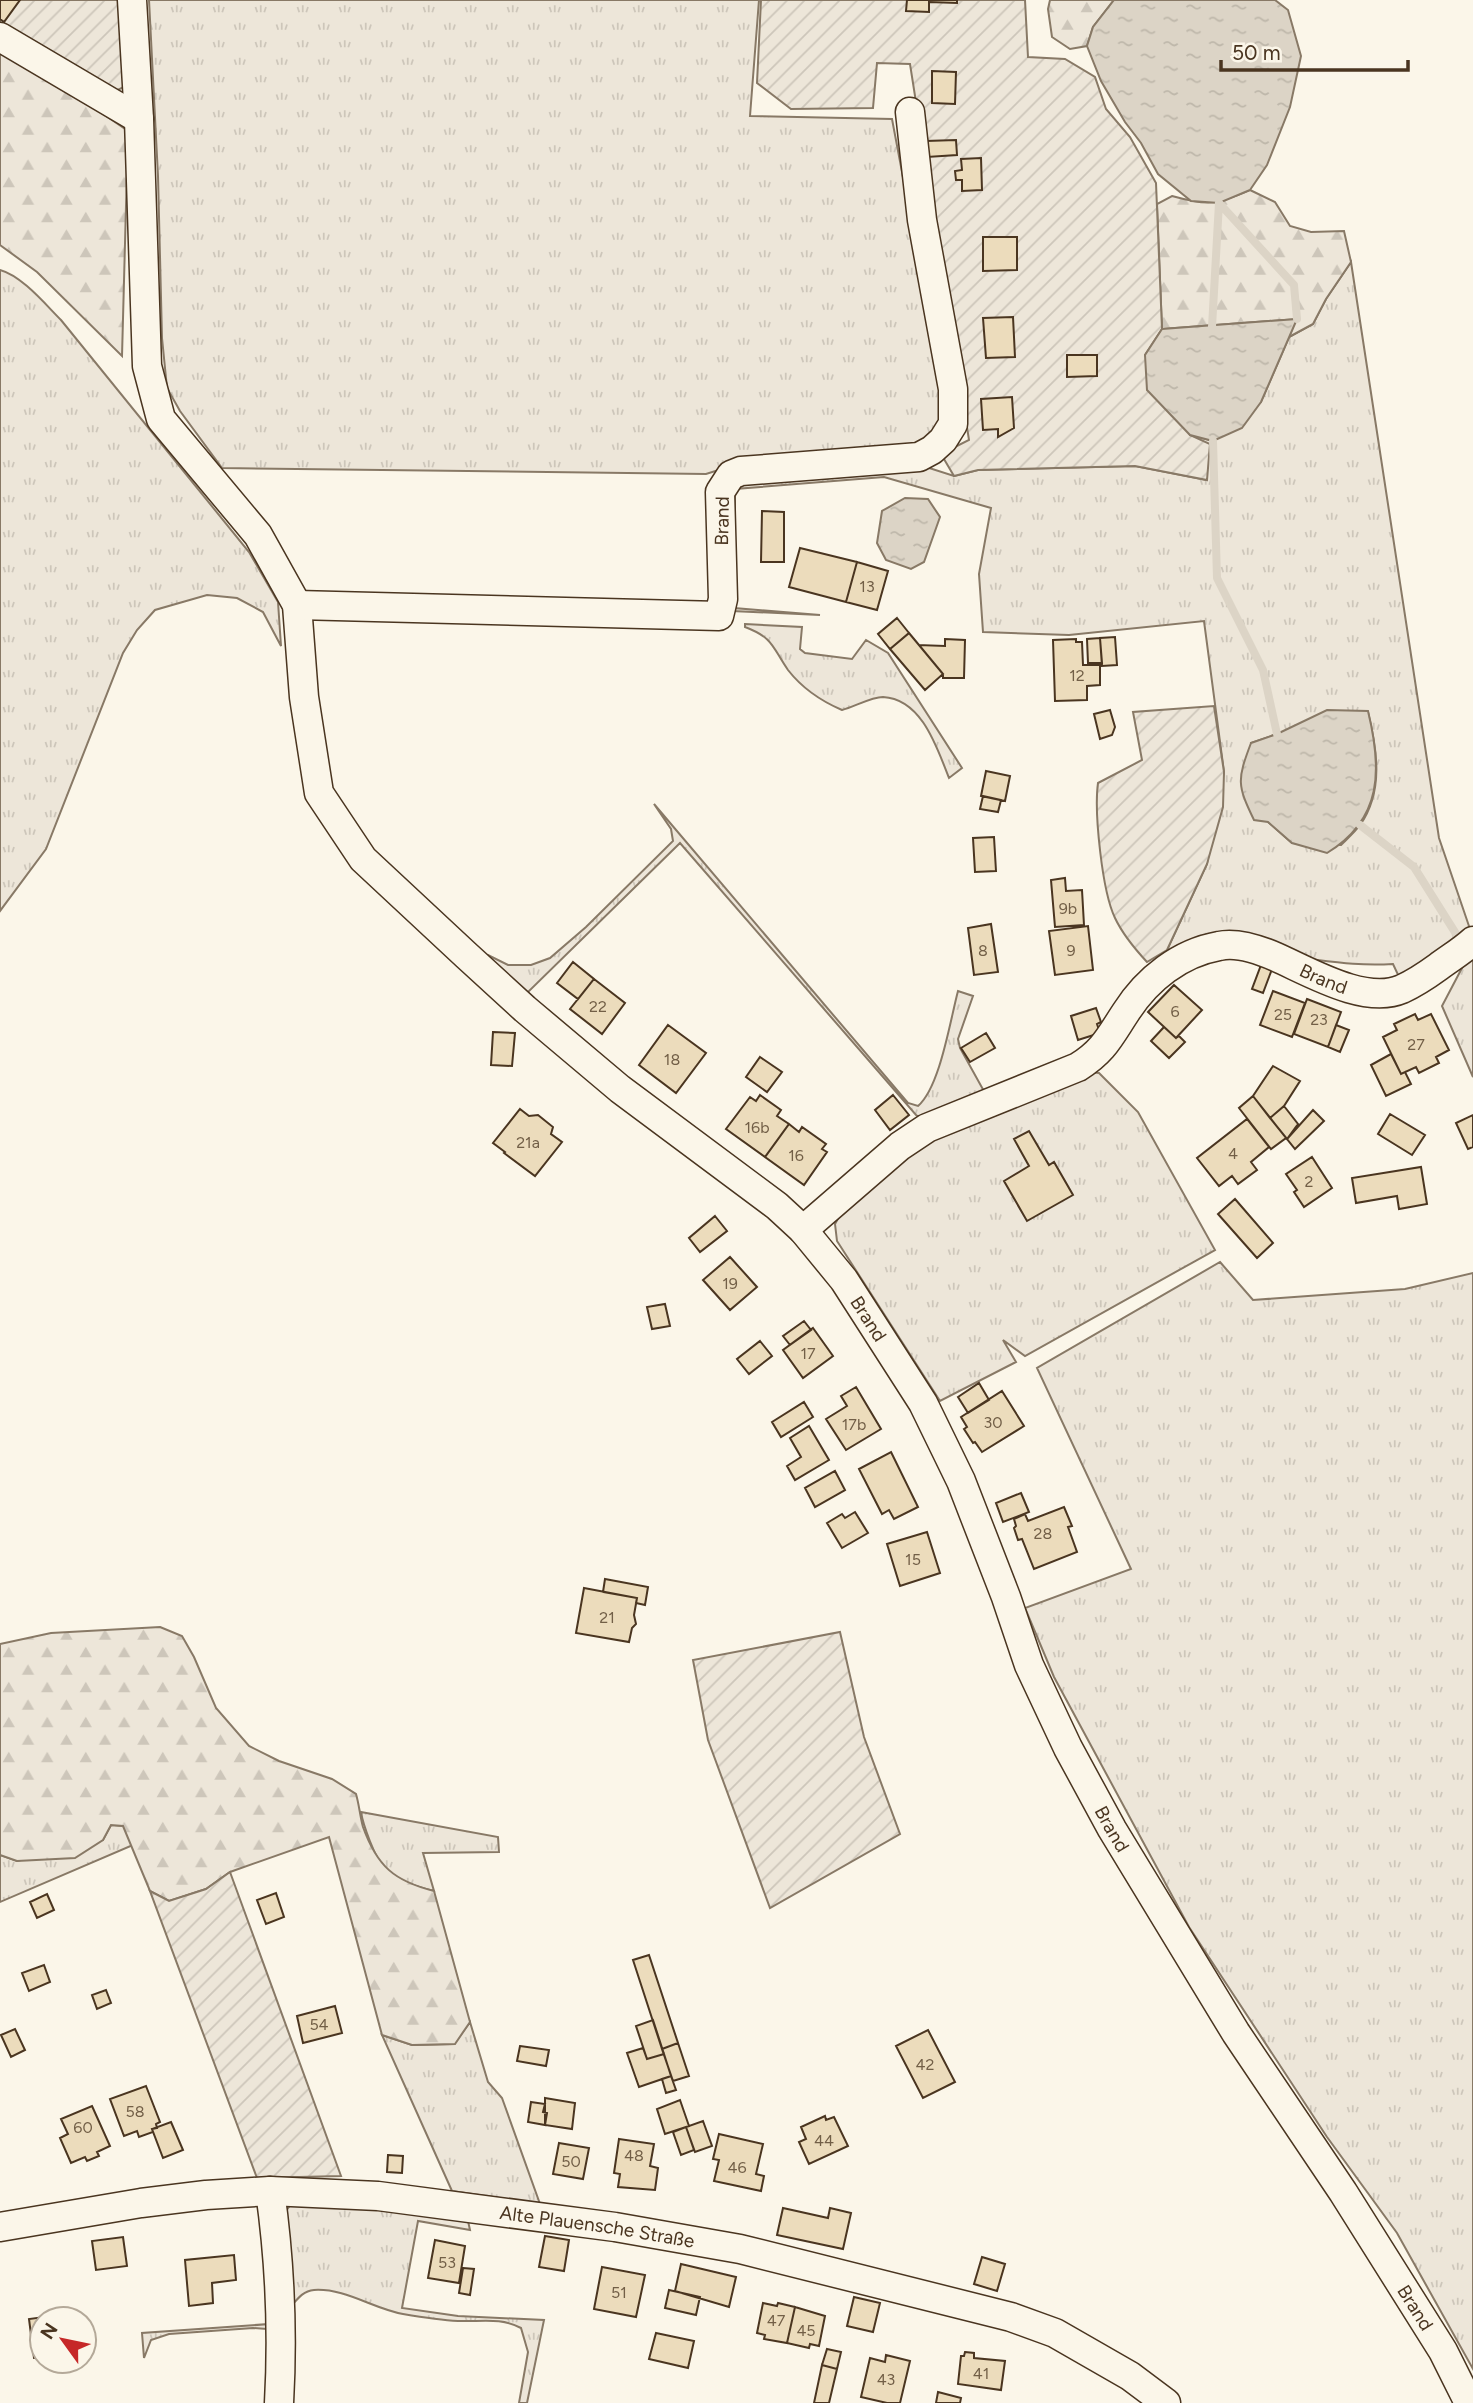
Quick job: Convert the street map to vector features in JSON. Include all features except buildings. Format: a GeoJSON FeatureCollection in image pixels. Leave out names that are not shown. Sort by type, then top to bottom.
{"type":"FeatureCollection","features":[{"type":"Feature","properties":{"kind":"street"},"geometry":{"type":"LineString","coordinates":[[132,0],[139,119]]}},
{"type":"Feature","properties":{"kind":"street"},"geometry":{"type":"LineString","coordinates":[[0,37],[139,119]]}},
{"type":"Feature","properties":{"kind":"street","name":"Brand"},"geometry":{"type":"LineString","coordinates":[[296,605],[719,616],[723,599],[720,492],[731,475],[741,471],[919,457],[932,450],[953,424],[953,388],[922,220],[911,112]]}},
{"type":"Feature","properties":{"kind":"street","name":"Brand"},"geometry":{"type":"LineString","coordinates":[[139,119],[147,366],[161,419],[258,535],[296,605],[304,697],[319,793],[363,859],[525,1009],[620,1088],[777,1206],[803,1230],[844,1280],[923,1403],[961,1480],[1029,1665],[1068,1748],[1112,1829],[1236,2034],[1343,2192],[1443,2351],[1469,2403]]}},
{"type":"Feature","properties":{"kind":"street","name":"Brand"},"geometry":{"type":"LineString","coordinates":[[803,1230],[900,1146],[927,1128],[1092,1059],[1104,1047],[1125,1013],[1150,981],[1162,971],[1203,950],[1223,945],[1267,952],[1343,986],[1367,993],[1382,993],[1400,990],[1422,978],[1473,942]]}},
{"type":"Feature","properties":{"kind":"street"},"geometry":{"type":"LineString","coordinates":[[270,2191],[276,2231],[282,2340],[279,2403]]}},
{"type":"Feature","properties":{"kind":"street","name":"Alte Plauensche Straße"},"geometry":{"type":"LineString","coordinates":[[0,2227],[141,2203],[270,2191],[378,2196],[615,2227],[740,2249],[1011,2317],[1055,2333],[1130,2376],[1166,2403]]}},
{"type":"Feature","properties":{"kind":"green space"},"geometry":{"type":"Polygon","coordinates":[[[0,0],[119,0],[124,87],[105,96],[0,33],[0,0]]]}},
{"type":"Feature","properties":{"kind":"green space"},"geometry":{"type":"Polygon","coordinates":[[[149,0],[759,0],[750,116],[892,119],[949,421],[930,446],[744,462],[706,474],[222,468],[180,411],[167,388],[162,338],[158,176],[149,0]]]}},
{"type":"Feature","properties":{"kind":"green space"},"geometry":{"type":"Polygon","coordinates":[[[761,0],[1025,0],[1028,57],[1065,59],[1095,77],[1106,109],[1130,137],[1156,183],[1162,329],[1145,355],[1190,435],[1210,444],[1207,480],[1135,466],[978,470],[954,476],[941,454],[969,440],[910,64],[877,63],[873,108],[791,109],[757,83],[761,0]]]}},
{"type":"Feature","properties":{"kind":"green space"},"geometry":{"type":"Polygon","coordinates":[[[1050,0],[1114,0],[1093,27],[1087,46],[1070,49],[1052,37],[1048,9],[1050,0]]]}},
{"type":"Feature","properties":{"kind":"green space"},"geometry":{"type":"Polygon","coordinates":[[[0,43],[128,131],[122,356],[37,272],[0,245],[0,43]]]}},
{"type":"Feature","properties":{"kind":"green space"},"geometry":{"type":"Polygon","coordinates":[[[1250,190],[1275,202],[1290,226],[1311,232],[1344,231],[1351,262],[1313,324],[1289,337],[1296,319],[1162,329],[1157,204],[1172,196],[1211,202],[1228,199],[1250,190]]]}},
{"type":"Feature","properties":{"kind":"green space"},"geometry":{"type":"Polygon","coordinates":[[[1351,262],[1439,838],[1470,929],[1400,979],[1393,964],[1358,964],[1268,955],[1167,950],[1207,864],[1224,772],[1204,621],[1069,635],[983,632],[979,574],[991,508],[884,477],[735,489],[734,608],[820,615],[732,611],[727,500],[738,480],[923,466],[954,476],[978,470],[1135,466],[1206,480],[1190,435],[1213,441],[1261,402],[1289,337],[1313,324],[1351,262]],[[1368,712],[1251,743],[1268,822],[1292,843],[1341,845],[1360,825],[1368,812],[1375,784],[1376,755],[1368,712]]]}},
{"type":"Feature","properties":{"kind":"green space"},"geometry":{"type":"Polygon","coordinates":[[[0,270],[25,284],[61,320],[249,552],[278,602],[281,646],[263,612],[237,598],[207,595],[155,610],[137,630],[123,653],[46,849],[0,911],[0,270]]]}},
{"type":"Feature","properties":{"kind":"green space"},"geometry":{"type":"Polygon","coordinates":[[[745,624],[802,627],[800,649],[805,653],[852,659],[866,640],[888,653],[962,768],[949,778],[926,727],[908,706],[883,697],[842,710],[834,706],[799,683],[767,639],[745,627],[745,624]]]}},
{"type":"Feature","properties":{"kind":"green space"},"geometry":{"type":"Polygon","coordinates":[[[1214,706],[1224,772],[1223,807],[1207,864],[1167,950],[1147,962],[1122,930],[1110,906],[1100,851],[1098,783],[1142,760],[1133,712],[1214,706]]]}},
{"type":"Feature","properties":{"kind":"green space"},"geometry":{"type":"Polygon","coordinates":[[[654,804],[908,1103],[918,1106],[932,1084],[943,1053],[958,991],[973,996],[958,1039],[960,1048],[985,1093],[923,1119],[916,1115],[680,843],[523,997],[482,961],[488,955],[508,965],[531,965],[550,958],[586,927],[673,841],[671,829],[654,804]]]}},
{"type":"Feature","properties":{"kind":"green space"},"geometry":{"type":"Polygon","coordinates":[[[1473,947],[1473,1077],[1442,1006],[1473,947]]]}},
{"type":"Feature","properties":{"kind":"green space"},"geometry":{"type":"Polygon","coordinates":[[[1089,1072],[1099,1073],[1138,1112],[1215,1250],[1025,1356],[1003,1340],[1016,1362],[940,1401],[837,1241],[835,1224],[844,1208],[943,1128],[1089,1072]]]}},
{"type":"Feature","properties":{"kind":"green space"},"geometry":{"type":"Polygon","coordinates":[[[1220,1262],[1253,1300],[1405,1289],[1473,1273],[1473,2369],[1397,2233],[1327,2137],[1189,1927],[1054,1677],[1025,1608],[1131,1569],[1037,1368],[1220,1262]]]}},
{"type":"Feature","properties":{"kind":"green space"},"geometry":{"type":"Polygon","coordinates":[[[160,1627],[182,1636],[216,1708],[249,1746],[279,1761],[332,1779],[356,1794],[368,1841],[381,1862],[398,1877],[434,1891],[470,2022],[455,2044],[412,2045],[382,2035],[329,1837],[230,1872],[206,1889],[169,1901],[150,1891],[123,1826],[111,1825],[103,1840],[75,1858],[17,1861],[0,1855],[0,1644],[51,1633],[160,1627]]]}},
{"type":"Feature","properties":{"kind":"green space"},"geometry":{"type":"Polygon","coordinates":[[[840,1632],[864,1737],[900,1834],[770,1908],[708,1740],[693,1660],[840,1632]]]}},
{"type":"Feature","properties":{"kind":"green space"},"geometry":{"type":"Polygon","coordinates":[[[361,1812],[498,1837],[499,1852],[423,1853],[434,1891],[421,1888],[401,1880],[384,1868],[370,1841],[361,1812]]]}},
{"type":"Feature","properties":{"kind":"green space"},"geometry":{"type":"Polygon","coordinates":[[[111,1825],[124,1826],[133,1845],[0,1902],[0,1855],[17,1861],[103,1840],[111,1825]]]}},
{"type":"Feature","properties":{"kind":"green space"},"geometry":{"type":"Polygon","coordinates":[[[230,1872],[341,2176],[257,2178],[150,1891],[169,1901],[206,1889],[230,1872]]]}},
{"type":"Feature","properties":{"kind":"green space"},"geometry":{"type":"Polygon","coordinates":[[[470,2022],[488,2082],[502,2098],[540,2204],[452,2191],[382,2035],[412,2045],[454,2044],[470,2022]]]}},
{"type":"Feature","properties":{"kind":"green space"},"geometry":{"type":"Polygon","coordinates":[[[343,2203],[468,2221],[470,2230],[418,2221],[402,2308],[458,2316],[544,2320],[527,2403],[519,2403],[528,2352],[521,2328],[498,2321],[444,2320],[403,2314],[326,2290],[307,2292],[293,2304],[284,2214],[291,2204],[343,2203]]]}},
{"type":"Feature","properties":{"kind":"green space"},"geometry":{"type":"Polygon","coordinates":[[[270,2324],[267,2329],[169,2334],[151,2340],[144,2358],[142,2333],[270,2324]]]}},
{"type":"Feature","properties":{"kind":"water"},"geometry":{"type":"Polygon","coordinates":[[[1114,0],[1275,0],[1288,10],[1301,56],[1290,107],[1267,165],[1250,190],[1219,203],[1191,201],[1158,174],[1101,81],[1087,46],[1093,27],[1114,0]]]}},
{"type":"Feature","properties":{"kind":"water"},"geometry":{"type":"Polygon","coordinates":[[[1297,319],[1261,402],[1242,428],[1213,441],[1190,435],[1147,390],[1145,355],[1162,329],[1297,319]]]}},
{"type":"Feature","properties":{"kind":"water"},"geometry":{"type":"Polygon","coordinates":[[[905,498],[928,499],[940,517],[924,562],[911,569],[886,560],[877,543],[882,511],[905,498]]]}},
{"type":"Feature","properties":{"kind":"water"},"geometry":{"type":"Polygon","coordinates":[[[1327,710],[1368,711],[1373,732],[1376,772],[1374,791],[1359,825],[1327,853],[1292,843],[1268,822],[1254,820],[1244,798],[1241,774],[1251,743],[1277,734],[1327,710]]]}},
{"type":"Feature","properties":{"kind":"waterway"},"geometry":{"type":"LineString","coordinates":[[1219,203],[1294,285],[1297,319]]}},
{"type":"Feature","properties":{"kind":"waterway"},"geometry":{"type":"LineString","coordinates":[[1212,327],[1219,203]]}},
{"type":"Feature","properties":{"kind":"waterway"},"geometry":{"type":"LineString","coordinates":[[1213,441],[1217,578],[1263,670],[1277,734]]}},
{"type":"Feature","properties":{"kind":"waterway"},"geometry":{"type":"LineString","coordinates":[[1360,825],[1414,867],[1458,937]]}}]}
